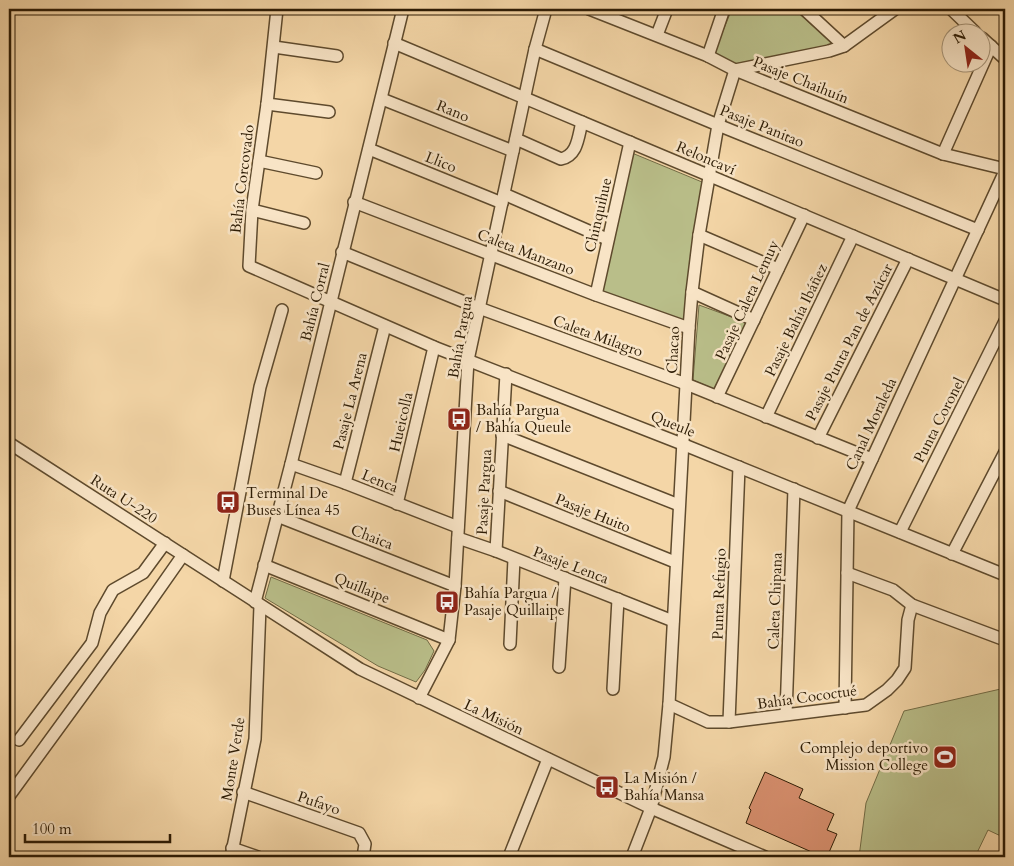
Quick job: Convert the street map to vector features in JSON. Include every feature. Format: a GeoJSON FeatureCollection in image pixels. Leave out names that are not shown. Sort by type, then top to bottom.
{"type":"FeatureCollection","features":[{"type":"Feature","properties":{"kind":"street","name":"Bahía Corcovado"},"geometry":{"type":"LineString","coordinates":[[277,9],[267,104],[252,210],[249,266],[330,302]]}},
{"type":"Feature","properties":{"kind":"street","name":"Bahía Corral"},"geometry":{"type":"LineString","coordinates":[[257,604],[264,565],[291,464],[403,9]]}},
{"type":"Feature","properties":{"kind":"street","name":"Bahía Pargua"},"geometry":{"type":"LineString","coordinates":[[419,698],[449,640],[456,586],[468,360],[534,48],[546,9]]}},
{"type":"Feature","properties":{"kind":"street","name":"Pasaje Chaihuín"},"geometry":{"type":"LineString","coordinates":[[590,9],[604,11],[708,56],[735,70],[943,154],[1005,170]]}},
{"type":"Feature","properties":{"kind":"street"},"geometry":{"type":"LineString","coordinates":[[657,35],[667,9]]}},
{"type":"Feature","properties":{"kind":"street"},"geometry":{"type":"LineString","coordinates":[[708,56],[724,9]]}},
{"type":"Feature","properties":{"kind":"street"},"geometry":{"type":"LineString","coordinates":[[804,9],[844,46]]}},
{"type":"Feature","properties":{"kind":"street"},"geometry":{"type":"LineString","coordinates":[[951,9],[965,22]]}},
{"type":"Feature","properties":{"kind":"street"},"geometry":{"type":"LineString","coordinates":[[735,70],[829,51],[844,46],[889,10]]}},
{"type":"Feature","properties":{"kind":"street","name":"Reloncaví"},"geometry":{"type":"LineString","coordinates":[[394,43],[1005,300]]}},
{"type":"Feature","properties":{"kind":"street"},"geometry":{"type":"LineString","coordinates":[[274,47],[337,56]]}},
{"type":"Feature","properties":{"kind":"street"},"geometry":{"type":"LineString","coordinates":[[992,47],[1005,59]]}},
{"type":"Feature","properties":{"kind":"street","name":"Pasaje Panitao"},"geometry":{"type":"LineString","coordinates":[[534,48],[978,230]]}},
{"type":"Feature","properties":{"kind":"street","name":"Chacao"},"geometry":{"type":"LineString","coordinates":[[632,857],[652,808],[664,757],[669,704],[675,562],[692,292],[699,235],[718,125],[735,70]]}},
{"type":"Feature","properties":{"kind":"street"},"geometry":{"type":"LineString","coordinates":[[943,154],[979,72]]}},
{"type":"Feature","properties":{"kind":"street","name":"Rano"},"geometry":{"type":"LineString","coordinates":[[382,99],[513,151]]}},
{"type":"Feature","properties":{"kind":"street"},"geometry":{"type":"LineString","coordinates":[[267,104],[329,112]]}},
{"type":"Feature","properties":{"kind":"street"},"geometry":{"type":"LineString","coordinates":[[516,139],[561,159],[569,157],[574,152],[582,122]]}},
{"type":"Feature","properties":{"kind":"street","name":"Chinquihue"},"geometry":{"type":"LineString","coordinates":[[596,295],[630,142]]}},
{"type":"Feature","properties":{"kind":"street","name":"Llico"},"geometry":{"type":"LineString","coordinates":[[369,149],[503,198],[607,239]]}},
{"type":"Feature","properties":{"kind":"street"},"geometry":{"type":"LineString","coordinates":[[259,161],[316,173]]}},
{"type":"Feature","properties":{"kind":"street","name":"Canal Moraleda"},"geometry":{"type":"LineString","coordinates":[[845,708],[848,511],[1005,170]]}},
{"type":"Feature","properties":{"kind":"street","name":"Caleta Manzano"},"geometry":{"type":"LineString","coordinates":[[354,202],[596,295],[689,328]]}},
{"type":"Feature","properties":{"kind":"street"},"geometry":{"type":"LineString","coordinates":[[252,210],[304,223]]}},
{"type":"Feature","properties":{"kind":"street","name":"Pasaje Caleta Lemuy"},"geometry":{"type":"LineString","coordinates":[[717,397],[804,215]]}},
{"type":"Feature","properties":{"kind":"street"},"geometry":{"type":"LineString","coordinates":[[699,235],[778,269]]}},
{"type":"Feature","properties":{"kind":"street","name":"Pasaje Bahía Ibáñez"},"geometry":{"type":"LineString","coordinates":[[766,417],[853,236]]}},
{"type":"Feature","properties":{"kind":"street","name":"Caleta Milagro"},"geometry":{"type":"LineString","coordinates":[[342,252],[479,308],[686,384],[872,459]]}},
{"type":"Feature","properties":{"kind":"street","name":"Pasaje Punta Pan de Azúcar"},"geometry":{"type":"LineString","coordinates":[[818,438],[908,259]]}},
{"type":"Feature","properties":{"kind":"street"},"geometry":{"type":"LineString","coordinates":[[692,292],[754,320]]}},
{"type":"Feature","properties":{"kind":"street","name":"Queule"},"geometry":{"type":"LineString","coordinates":[[330,302],[434,347],[682,444],[1005,575]]}},
{"type":"Feature","properties":{"kind":"street"},"geometry":{"type":"LineString","coordinates":[[223,581],[260,386],[282,310]]}},
{"type":"Feature","properties":{"kind":"street","name":"Punta Coronel"},"geometry":{"type":"LineString","coordinates":[[900,532],[1005,321]]}},
{"type":"Feature","properties":{"kind":"street","name":"Pasaje La Arena"},"geometry":{"type":"LineString","coordinates":[[345,483],[385,326]]}},
{"type":"Feature","properties":{"kind":"street","name":"Hueicolla"},"geometry":{"type":"LineString","coordinates":[[397,504],[434,347]]}},
{"type":"Feature","properties":{"kind":"street","name":"Pasaje Pargua"},"geometry":{"type":"LineString","coordinates":[[496,551],[506,374]]}},
{"type":"Feature","properties":{"kind":"street"},"geometry":{"type":"LineString","coordinates":[[502,435],[679,505]]}},
{"type":"Feature","properties":{"kind":"street","name":"Ruta U-220"},"geometry":{"type":"LineString","coordinates":[[9,443],[223,581]]}},
{"type":"Feature","properties":{"kind":"street"},"geometry":{"type":"LineString","coordinates":[[952,554],[1005,452]]}},
{"type":"Feature","properties":{"kind":"street","name":"Lenca"},"geometry":{"type":"LineString","coordinates":[[291,464],[397,504],[458,532]]}},
{"type":"Feature","properties":{"kind":"street","name":"Punta Refugio"},"geometry":{"type":"LineString","coordinates":[[729,722],[739,467]]}},
{"type":"Feature","properties":{"kind":"street","name":"Caleta Chipana"},"geometry":{"type":"LineString","coordinates":[[786,714],[794,489]]}},
{"type":"Feature","properties":{"kind":"street","name":"Pasaje Huito"},"geometry":{"type":"LineString","coordinates":[[499,491],[675,562]]}},
{"type":"Feature","properties":{"kind":"street","name":"Chaica"},"geometry":{"type":"LineString","coordinates":[[277,516],[456,586]]}},
{"type":"Feature","properties":{"kind":"street","name":"Pasaje Lenca"},"geometry":{"type":"LineString","coordinates":[[458,532],[514,559],[673,621]]}},
{"type":"Feature","properties":{"kind":"street"},"geometry":{"type":"LineString","coordinates":[[19,740],[92,643],[100,613],[114,590],[143,573],[165,543]]}},
{"type":"Feature","properties":{"kind":"street"},"geometry":{"type":"LineString","coordinates":[[9,796],[131,630],[183,555]]}},
{"type":"Feature","properties":{"kind":"street"},"geometry":{"type":"LineString","coordinates":[[510,644],[514,559]]}},
{"type":"Feature","properties":{"kind":"street","name":"Quillaipe"},"geometry":{"type":"LineString","coordinates":[[264,565],[449,640]]}},
{"type":"Feature","properties":{"kind":"street"},"geometry":{"type":"LineString","coordinates":[[847,573],[894,590],[912,605],[1005,640]]}},
{"type":"Feature","properties":{"kind":"street"},"geometry":{"type":"LineString","coordinates":[[559,666],[565,578]]}},
{"type":"Feature","properties":{"kind":"street","name":"La Misión"},"geometry":{"type":"LineString","coordinates":[[223,581],[360,669],[652,808],[765,857]]}},
{"type":"Feature","properties":{"kind":"street"},"geometry":{"type":"LineString","coordinates":[[613,689],[618,599]]}},
{"type":"Feature","properties":{"kind":"street","name":"Monte Verde"},"geometry":{"type":"LineString","coordinates":[[231,853],[254,739],[257,604]]}},
{"type":"Feature","properties":{"kind":"street","name":"Bahía Cococtué"},"geometry":{"type":"LineString","coordinates":[[669,704],[708,722],[729,722],[866,704],[887,690],[905,668],[908,620],[912,605]]}},
{"type":"Feature","properties":{"kind":"street"},"geometry":{"type":"LineString","coordinates":[[509,857],[548,759]]}},
{"type":"Feature","properties":{"kind":"street","name":"Pufayo"},"geometry":{"type":"LineString","coordinates":[[243,792],[359,833],[366,844],[362,857]]}},
{"type":"Feature","properties":{"kind":"street"},"geometry":{"type":"LineString","coordinates":[[231,853],[258,857]]}},
{"type":"Feature","properties":{"kind":"green space"},"geometry":{"type":"Polygon","coordinates":[[[732,9],[794,9],[834,45],[734,64],[714,52],[732,9]]]}},
{"type":"Feature","properties":{"kind":"green space"},"geometry":{"type":"Polygon","coordinates":[[[632,153],[702,182],[684,321],[602,292],[632,153]]]}},
{"type":"Feature","properties":{"kind":"green space"},"geometry":{"type":"Polygon","coordinates":[[[699,305],[748,323],[714,389],[693,380],[699,305]]]}},
{"type":"Feature","properties":{"kind":"green space"},"geometry":{"type":"Polygon","coordinates":[[[271,577],[427,640],[434,651],[425,670],[416,682],[378,666],[265,598],[271,577]]]}},
{"type":"Feature","properties":{"kind":"green space","name":"Complejo deportivo Mission College"},"geometry":{"type":"Polygon","coordinates":[[[1005,688],[1005,838],[988,830],[975,857],[859,857],[866,803],[904,711],[1005,688]]]}},
{"type":"Feature","properties":{"kind":"building"},"geometry":{"type":"Polygon","coordinates":[[[765,772],[803,789],[799,798],[834,814],[827,830],[837,834],[827,857],[823,857],[746,823],[751,810],[749,808],[765,772]]]}},
{"type":"Feature","properties":{"kind":"place","name":"Bahía Pargua / Bahía Queule"},"geometry":{"type":"Point","coordinates":[459,419]}},
{"type":"Feature","properties":{"kind":"place","name":"Terminal De Buses Línea 45"},"geometry":{"type":"Point","coordinates":[228,502]}},
{"type":"Feature","properties":{"kind":"place","name":"Bahía Pargua / Pasaje Quillaipe"},"geometry":{"type":"Point","coordinates":[447,602]}},
{"type":"Feature","properties":{"kind":"place","name":"Complejo deportivo Mission College"},"geometry":{"type":"Point","coordinates":[945,757]}},
{"type":"Feature","properties":{"kind":"place","name":"La Misión / Bahía Mansa"},"geometry":{"type":"Point","coordinates":[607,787]}}]}
